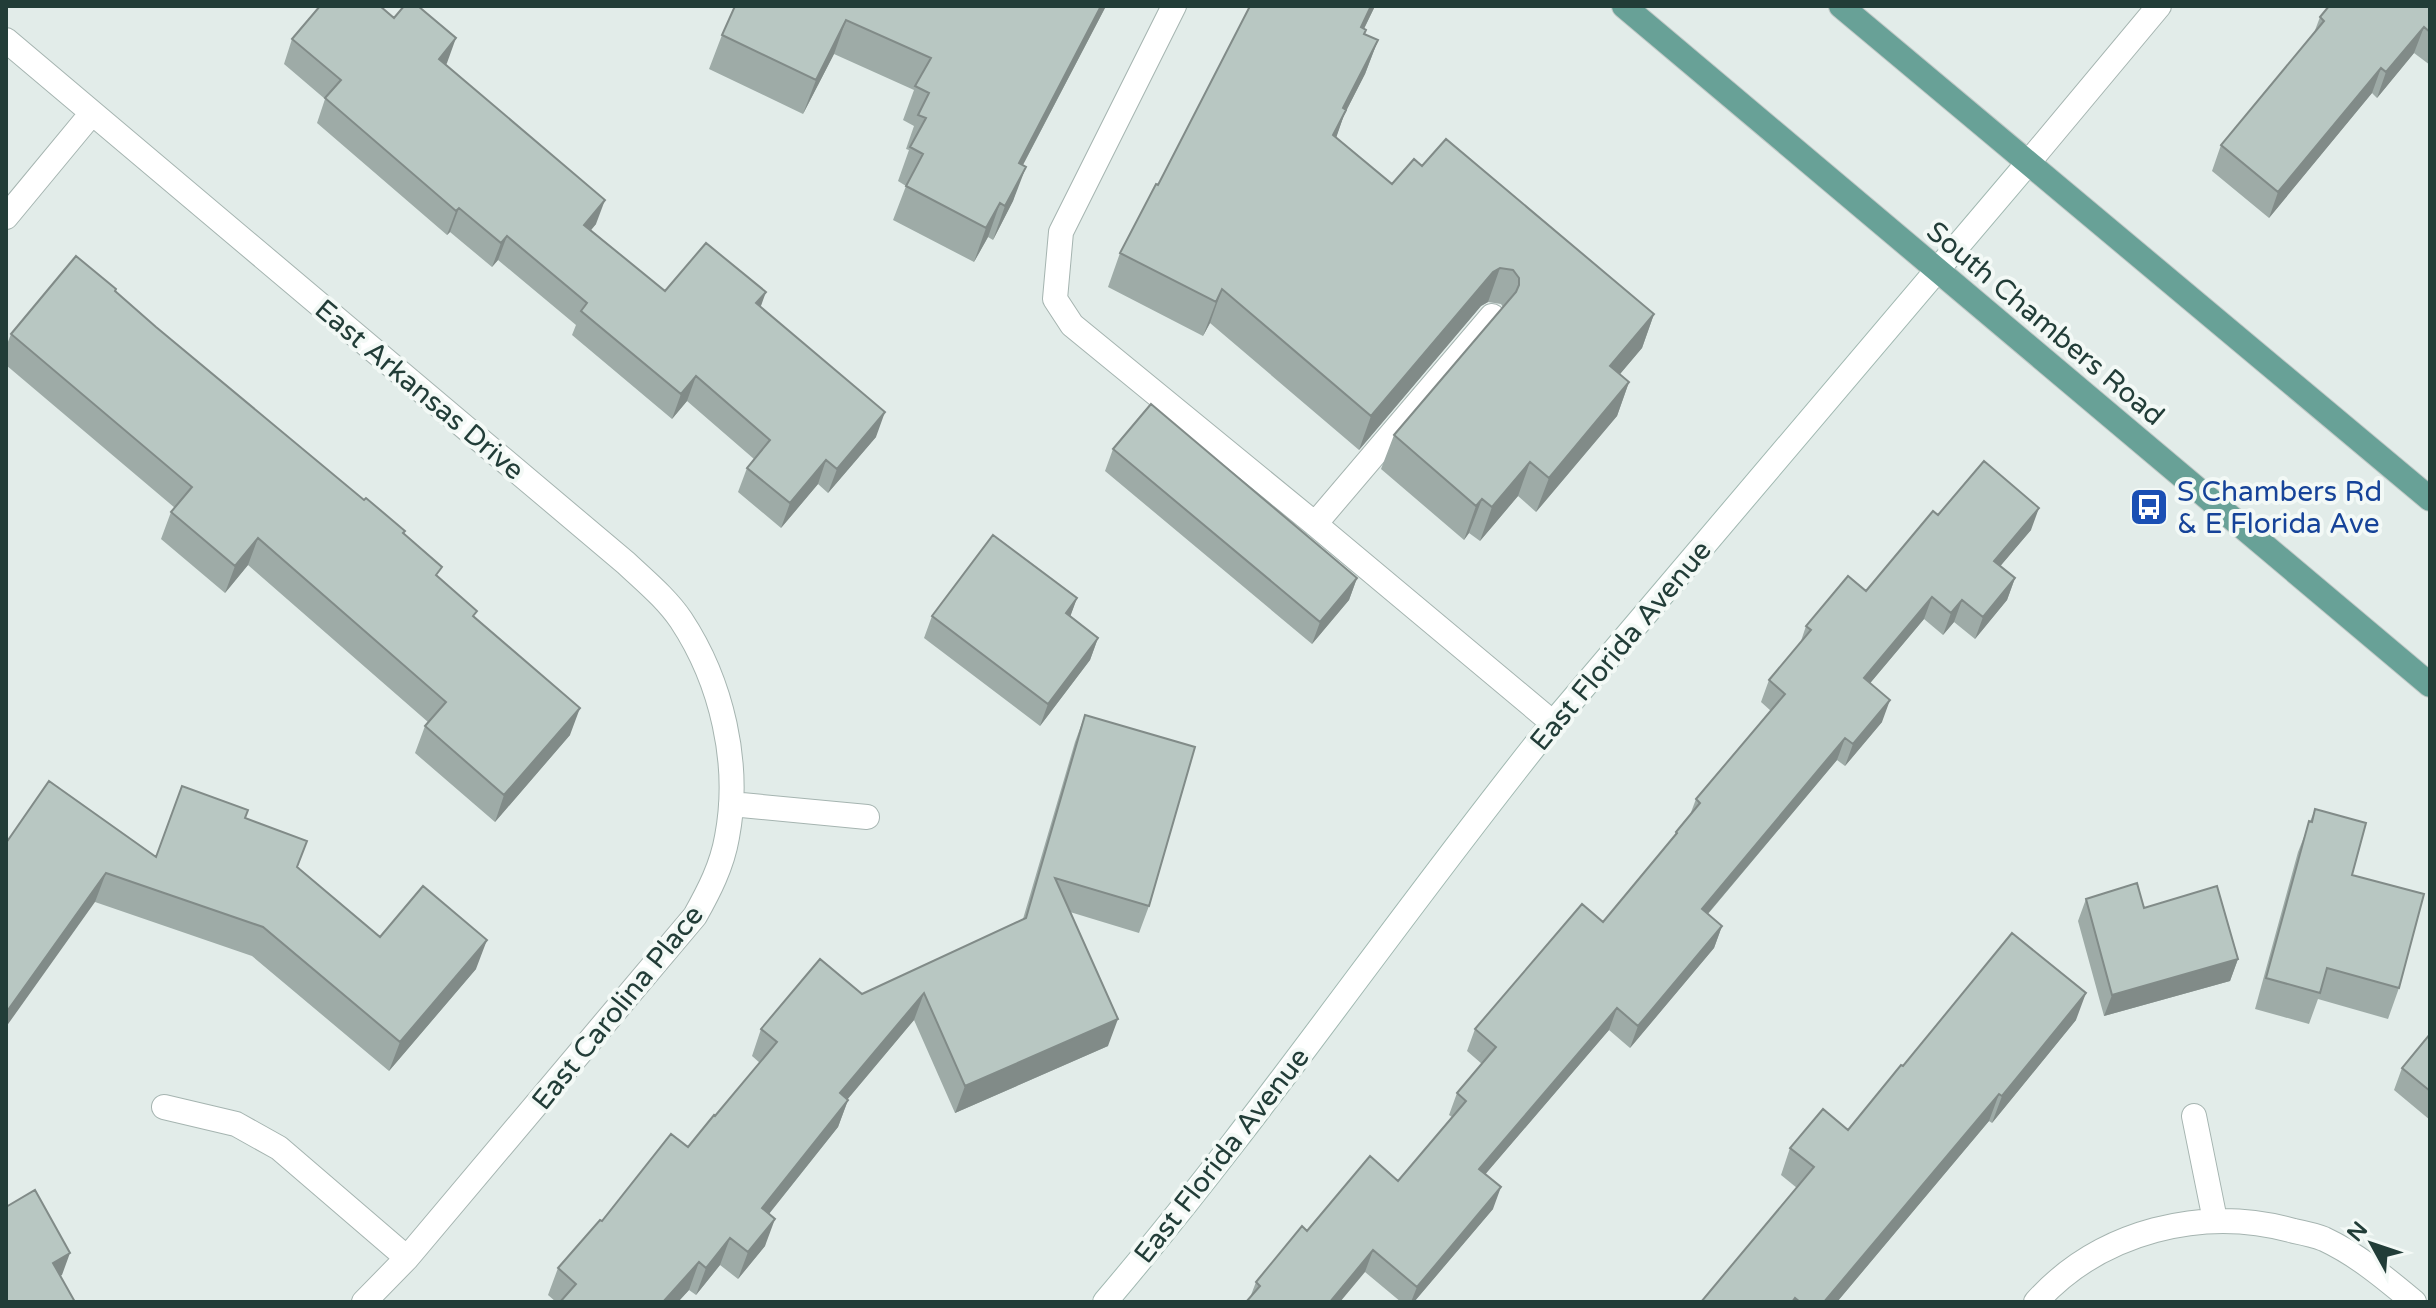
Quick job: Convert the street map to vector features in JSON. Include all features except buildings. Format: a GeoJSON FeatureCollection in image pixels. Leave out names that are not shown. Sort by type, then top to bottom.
{"type":"FeatureCollection","features":[{"type":"Feature","properties":{"kind":"main road","name":"South Chambers Road"},"geometry":{"type":"LineString","coordinates":[[1624,6],[2430,685]]}},
{"type":"Feature","properties":{"kind":"main road"},"geometry":{"type":"LineString","coordinates":[[1841,6],[2430,499]]}},
{"type":"Feature","properties":{"kind":"street"},"geometry":{"type":"LineString","coordinates":[[1174,6],[1061,232],[1055,299],[1072,325],[1553,723]]}},
{"type":"Feature","properties":{"kind":"street","name":"East Florida Avenue"},"geometry":{"type":"LineString","coordinates":[[1105,1302],[1173,1222],[1487,805],[1553,723],[2159,6]]}},
{"type":"Feature","properties":{"kind":"street","name":"East Arkansas Drive"},"geometry":{"type":"LineString","coordinates":[[6,40],[626,563],[665,601],[697,646],[713,687],[725,732],[731,804]]}},
{"type":"Feature","properties":{"kind":"street"},"geometry":{"type":"LineString","coordinates":[[6,217],[92,113]]}},
{"type":"Feature","properties":{"kind":"street"},"geometry":{"type":"LineString","coordinates":[[1315,524],[1492,316]]}},
{"type":"Feature","properties":{"kind":"street"},"geometry":{"type":"LineString","coordinates":[[731,804],[867,817]]}},
{"type":"Feature","properties":{"kind":"street","name":"East Carolina Place"},"geometry":{"type":"LineString","coordinates":[[364,1302],[407,1258],[695,916],[718,870],[727,838],[731,804]]}},
{"type":"Feature","properties":{"kind":"street"},"geometry":{"type":"LineString","coordinates":[[164,1107],[236,1124],[268,1142],[407,1258]]}},
{"type":"Feature","properties":{"kind":"street"},"geometry":{"type":"LineString","coordinates":[[2194,1116],[2215,1220]]}},
{"type":"Feature","properties":{"kind":"street"},"geometry":{"type":"LineString","coordinates":[[2036,1302],[2053,1283],[2098,1252],[2147,1231],[2215,1220],[2268,1223],[2321,1238],[2369,1264],[2414,1302]]}},
{"type":"Feature","properties":{"kind":"place","name":"S Chambers Rd & E Florida Ave"},"geometry":{"type":"Point","coordinates":[2149,507]}}]}
